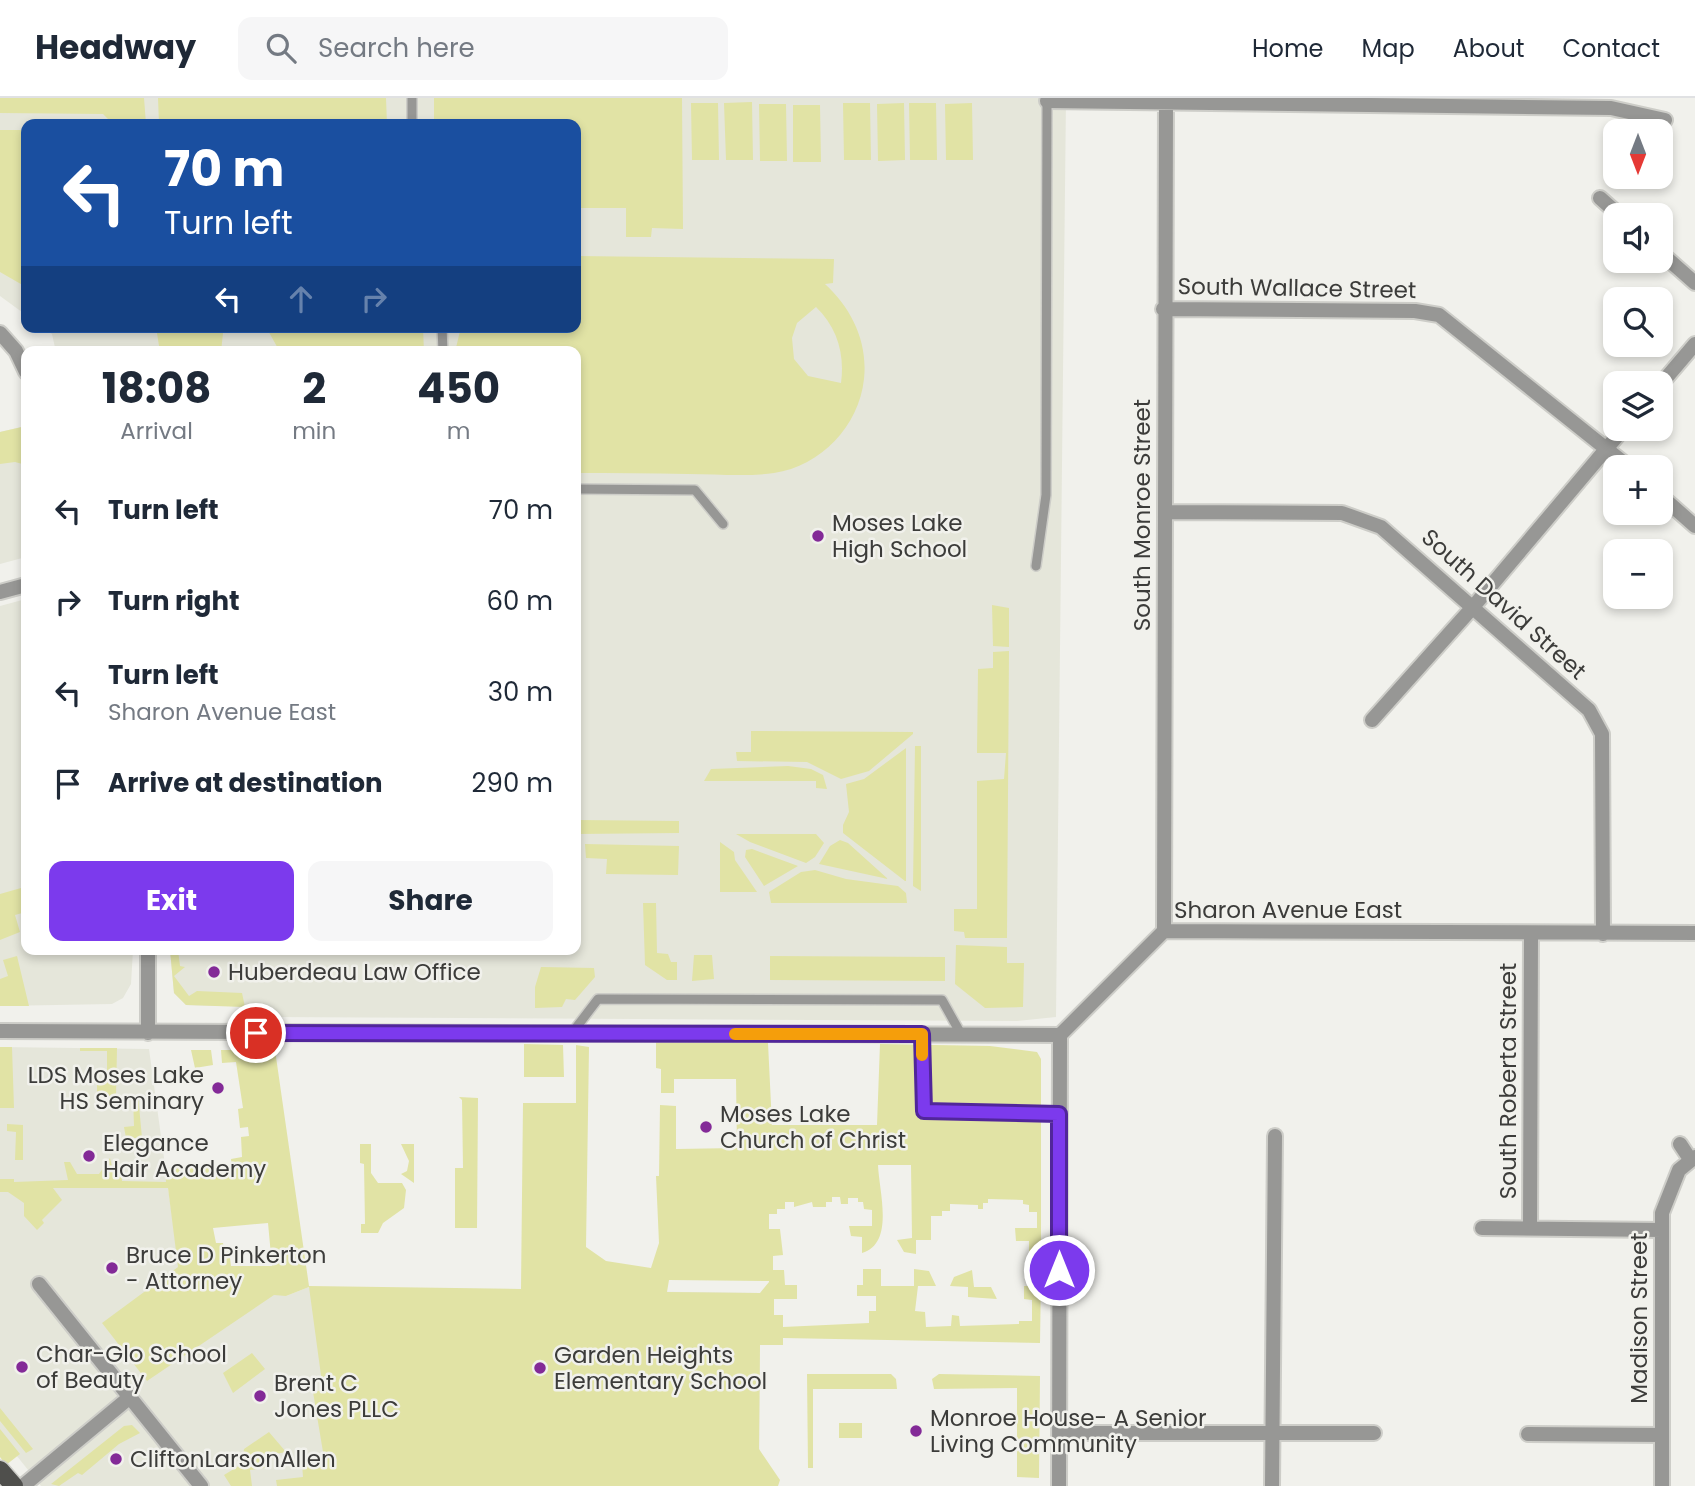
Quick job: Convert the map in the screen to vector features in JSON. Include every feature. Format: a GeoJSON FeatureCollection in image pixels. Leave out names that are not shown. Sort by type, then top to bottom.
{"type":"FeatureCollection","features":[{"type":"Feature","properties":{"kind":"main road"},"geometry":{"type":"LineString","coordinates":[[0,1470],[14,1486]]}},
{"type":"Feature","properties":{"kind":"street"},"geometry":{"type":"LineString","coordinates":[[1047,99],[1531,102],[1611,108],[1660,119]]}},
{"type":"Feature","properties":{"kind":"street","name":"South Monroe Street"},"geometry":{"type":"LineString","coordinates":[[1164,931],[1166,512],[1163,309],[1166,100]]}},
{"type":"Feature","properties":{"kind":"street"},"geometry":{"type":"LineString","coordinates":[[1600,198],[1606,203]]}},
{"type":"Feature","properties":{"kind":"street"},"geometry":{"type":"LineString","coordinates":[[1673,264],[1695,284]]}},
{"type":"Feature","properties":{"kind":"street","name":"South Wallace Street"},"geometry":{"type":"LineString","coordinates":[[1163,309],[1415,311],[1438,315],[1616,455]]}},
{"type":"Feature","properties":{"kind":"street"},"geometry":{"type":"LineString","coordinates":[[0,333],[16,351],[21,362]]}},
{"type":"Feature","properties":{"kind":"street"},"geometry":{"type":"LineString","coordinates":[[1672,371],[1695,344]]}},
{"type":"Feature","properties":{"kind":"street"},"geometry":{"type":"LineString","coordinates":[[1372,720],[1474,607],[1612,441]]}},
{"type":"Feature","properties":{"kind":"street"},"geometry":{"type":"LineString","coordinates":[[1673,507],[1695,526]]}},
{"type":"Feature","properties":{"kind":"street","name":"South David Street"},"geometry":{"type":"LineString","coordinates":[[1166,512],[1342,513],[1381,527],[1589,710],[1602,734],[1603,934]]}},
{"type":"Feature","properties":{"kind":"street"},"geometry":{"type":"LineString","coordinates":[[0,592],[21,586]]}},
{"type":"Feature","properties":{"kind":"street","name":"Sharon Avenue East"},"geometry":{"type":"LineString","coordinates":[[1060,1035],[1164,931],[1695,933]]}},
{"type":"Feature","properties":{"kind":"street","name":"South Roberta Street"},"geometry":{"type":"LineString","coordinates":[[1530,1227],[1531,934]]}},
{"type":"Feature","properties":{"kind":"street"},"geometry":{"type":"LineString","coordinates":[[148,955],[148,1033]]}},
{"type":"Feature","properties":{"kind":"street"},"geometry":{"type":"LineString","coordinates":[[0,1031],[1060,1035],[1059,1486]]}},
{"type":"Feature","properties":{"kind":"street"},"geometry":{"type":"LineString","coordinates":[[1272,1486],[1275,1136]]}},
{"type":"Feature","properties":{"kind":"street","name":"Madison Street"},"geometry":{"type":"LineString","coordinates":[[1662,1486],[1662,1230],[1665,1199],[1679,1170],[1693,1158],[1680,1144]]}},
{"type":"Feature","properties":{"kind":"street"},"geometry":{"type":"LineString","coordinates":[[1482,1228],[1662,1230]]}},
{"type":"Feature","properties":{"kind":"street"},"geometry":{"type":"LineString","coordinates":[[40,1284],[201,1486]]}},
{"type":"Feature","properties":{"kind":"street"},"geometry":{"type":"LineString","coordinates":[[23,1486],[130,1396]]}},
{"type":"Feature","properties":{"kind":"street"},"geometry":{"type":"LineString","coordinates":[[1060,1433],[1374,1433]]}},
{"type":"Feature","properties":{"kind":"street"},"geometry":{"type":"LineString","coordinates":[[1528,1434],[1662,1435]]}},
{"type":"Feature","properties":{"kind":"lane"},"geometry":{"type":"LineString","coordinates":[[411,119],[412,98]]}},
{"type":"Feature","properties":{"kind":"lane"},"geometry":{"type":"LineString","coordinates":[[1036,566],[1046,495],[1047,99]]}},
{"type":"Feature","properties":{"kind":"lane"},"geometry":{"type":"LineString","coordinates":[[581,489],[695,490],[723,524]]}},
{"type":"Feature","properties":{"kind":"lane"},"geometry":{"type":"LineString","coordinates":[[572,1033],[598,999],[772,999],[942,1000],[961,1034]]}},
{"type":"Feature","properties":{"kind":"lane"},"geometry":{"type":"LineString","coordinates":[[922,1034],[924,1111],[1059,1114]]}},
{"type":"Feature","properties":{"kind":"shaded area","name":"Moses Lake High School"},"geometry":{"type":"Polygon","coordinates":[[[0,98],[1066,98],[1056,1017],[1017,1021],[270,1017],[268,1007],[186,1005],[174,993],[170,955],[581,955],[581,346],[55,346],[51,333],[581,333],[581,119],[21,119],[21,311],[0,296],[0,98]]]}},
{"type":"Feature","properties":{"kind":"shaded area"},"geometry":{"type":"Polygon","coordinates":[[[21,427],[21,558],[0,564],[0,432],[21,427]]]}},
{"type":"Feature","properties":{"kind":"shaded area"},"geometry":{"type":"Polygon","coordinates":[[[21,600],[21,955],[133,955],[131,984],[123,998],[112,1004],[0,1006],[0,606],[21,600]]]}},
{"type":"Feature","properties":{"kind":"shaded area"},"geometry":{"type":"Polygon","coordinates":[[[0,1047],[149,1049],[179,1267],[272,1267],[286,1296],[309,1287],[760,1293],[759,1486],[41,1486],[0,1435],[0,1047]]]}},
{"type":"Feature","properties":{"kind":"green space"},"geometry":{"type":"Polygon","coordinates":[[[0,98],[144,98],[146,119],[108,119],[103,114],[0,113],[0,98]]]}},
{"type":"Feature","properties":{"kind":"green space"},"geometry":{"type":"Polygon","coordinates":[[[158,98],[386,98],[387,119],[159,119],[158,98]]]}},
{"type":"Feature","properties":{"kind":"green space"},"geometry":{"type":"Polygon","coordinates":[[[434,98],[682,98],[683,229],[652,228],[651,237],[626,237],[626,208],[581,208],[581,119],[434,119],[434,98]]]}},
{"type":"Feature","properties":{"kind":"green space"},"geometry":{"type":"Polygon","coordinates":[[[752,102],[753,160],[726,160],[724,103],[752,102]]]}},
{"type":"Feature","properties":{"kind":"green space"},"geometry":{"type":"Polygon","coordinates":[[[691,103],[718,103],[719,160],[692,160],[691,103]]]}},
{"type":"Feature","properties":{"kind":"green space"},"geometry":{"type":"Polygon","coordinates":[[[843,103],[870,103],[871,160],[844,160],[843,103]]]}},
{"type":"Feature","properties":{"kind":"green space"},"geometry":{"type":"Polygon","coordinates":[[[904,103],[905,160],[878,161],[877,104],[904,103]]]}},
{"type":"Feature","properties":{"kind":"green space"},"geometry":{"type":"Polygon","coordinates":[[[909,103],[936,103],[937,160],[910,160],[909,103]]]}},
{"type":"Feature","properties":{"kind":"green space"},"geometry":{"type":"Polygon","coordinates":[[[972,103],[973,160],[946,160],[945,104],[972,103]]]}},
{"type":"Feature","properties":{"kind":"green space"},"geometry":{"type":"Polygon","coordinates":[[[759,104],[786,104],[787,161],[760,161],[759,104]]]}},
{"type":"Feature","properties":{"kind":"green space"},"geometry":{"type":"Polygon","coordinates":[[[793,105],[820,105],[821,162],[793,162],[793,105]]]}},
{"type":"Feature","properties":{"kind":"green space"},"geometry":{"type":"Polygon","coordinates":[[[0,130],[21,130],[21,284],[0,272],[0,130]]]}},
{"type":"Feature","properties":{"kind":"green space"},"geometry":{"type":"Polygon","coordinates":[[[581,256],[834,259],[833,283],[825,284],[843,304],[856,327],[865,365],[861,396],[846,428],[822,453],[791,469],[742,475],[581,473],[581,346],[456,346],[460,333],[581,333],[581,256]],[[816,307],[797,323],[792,338],[794,359],[808,376],[841,383],[840,351],[829,323],[816,307]]]}},
{"type":"Feature","properties":{"kind":"green space"},"geometry":{"type":"Polygon","coordinates":[[[157,333],[223,333],[222,346],[159,346],[157,333]]]}},
{"type":"Feature","properties":{"kind":"green space"},"geometry":{"type":"Polygon","coordinates":[[[269,333],[423,333],[424,346],[277,346],[269,333]]]}},
{"type":"Feature","properties":{"kind":"green space"},"geometry":{"type":"Polygon","coordinates":[[[21,427],[21,464],[0,464],[0,432],[21,427]]]}},
{"type":"Feature","properties":{"kind":"green space"},"geometry":{"type":"Polygon","coordinates":[[[992,605],[1009,608],[1009,647],[993,646],[992,605]]]}},
{"type":"Feature","properties":{"kind":"green space"},"geometry":{"type":"Polygon","coordinates":[[[1009,651],[1007,938],[965,938],[964,932],[954,931],[954,909],[977,909],[977,781],[1004,779],[1006,753],[977,753],[978,669],[993,668],[993,652],[1009,651]]]}},
{"type":"Feature","properties":{"kind":"green space"},"geometry":{"type":"Polygon","coordinates":[[[751,731],[913,734],[869,771],[841,779],[807,762],[737,761],[736,752],[751,752],[751,731]]]}},
{"type":"Feature","properties":{"kind":"green space"},"geometry":{"type":"Polygon","coordinates":[[[915,746],[921,746],[921,891],[913,886],[915,746]]]}},
{"type":"Feature","properties":{"kind":"green space"},"geometry":{"type":"Polygon","coordinates":[[[906,748],[905,881],[843,833],[843,825],[849,812],[846,784],[864,779],[906,748]]]}},
{"type":"Feature","properties":{"kind":"green space"},"geometry":{"type":"Polygon","coordinates":[[[788,766],[811,769],[823,775],[827,789],[816,788],[816,781],[704,781],[711,769],[788,766]]]}},
{"type":"Feature","properties":{"kind":"green space"},"geometry":{"type":"Polygon","coordinates":[[[581,820],[679,821],[679,833],[581,834],[581,820]]]}},
{"type":"Feature","properties":{"kind":"green space"},"geometry":{"type":"Polygon","coordinates":[[[736,834],[816,834],[824,843],[815,857],[806,863],[736,834]]]}},
{"type":"Feature","properties":{"kind":"green space"},"geometry":{"type":"Polygon","coordinates":[[[840,840],[848,843],[888,879],[819,864],[830,846],[840,840]]]}},
{"type":"Feature","properties":{"kind":"green space"},"geometry":{"type":"Polygon","coordinates":[[[720,842],[734,852],[735,860],[757,892],[720,892],[720,842]]]}},
{"type":"Feature","properties":{"kind":"green space"},"geometry":{"type":"Polygon","coordinates":[[[585,844],[679,846],[678,875],[606,874],[607,859],[586,858],[585,844]]]}},
{"type":"Feature","properties":{"kind":"green space"},"geometry":{"type":"Polygon","coordinates":[[[752,849],[798,866],[764,886],[745,857],[746,850],[752,849]]]}},
{"type":"Feature","properties":{"kind":"green space"},"geometry":{"type":"Polygon","coordinates":[[[815,870],[846,879],[898,886],[906,893],[907,903],[771,903],[769,892],[801,872],[815,870]]]}},
{"type":"Feature","properties":{"kind":"green space"},"geometry":{"type":"Polygon","coordinates":[[[21,888],[21,913],[15,915],[20,932],[0,940],[0,894],[21,888]]]}},
{"type":"Feature","properties":{"kind":"green space"},"geometry":{"type":"Polygon","coordinates":[[[643,903],[656,903],[657,953],[668,954],[671,962],[677,962],[677,980],[667,980],[645,965],[643,903]]]}},
{"type":"Feature","properties":{"kind":"green space"},"geometry":{"type":"Polygon","coordinates":[[[956,945],[1007,947],[1007,963],[1024,963],[1023,1007],[985,1008],[955,984],[956,945]]]}},
{"type":"Feature","properties":{"kind":"green space"},"geometry":{"type":"Polygon","coordinates":[[[170,955],[179,955],[180,966],[185,967],[174,976],[189,996],[197,991],[242,993],[245,1007],[186,1005],[174,993],[170,955]]]}},
{"type":"Feature","properties":{"kind":"green space"},"geometry":{"type":"Polygon","coordinates":[[[694,955],[712,955],[714,979],[692,981],[694,955]]]}},
{"type":"Feature","properties":{"kind":"green space"},"geometry":{"type":"Polygon","coordinates":[[[17,956],[29,1006],[0,1006],[0,979],[8,976],[3,960],[17,956]]]}},
{"type":"Feature","properties":{"kind":"green space"},"geometry":{"type":"Polygon","coordinates":[[[770,956],[945,957],[945,981],[770,980],[770,956]]]}},
{"type":"Feature","properties":{"kind":"green space"},"geometry":{"type":"Polygon","coordinates":[[[541,967],[594,968],[595,977],[575,1000],[566,999],[562,1007],[535,1008],[535,987],[541,967]]]}},
{"type":"Feature","properties":{"kind":"green space"},"geometry":{"type":"Polygon","coordinates":[[[656,1042],[768,1043],[772,1125],[877,1125],[880,1044],[990,1046],[1037,1052],[1041,1059],[1041,1254],[1029,1254],[1029,1241],[1016,1241],[1015,1228],[1037,1228],[1037,1212],[1029,1212],[1029,1205],[1023,1204],[1023,1200],[988,1199],[988,1203],[983,1203],[983,1209],[978,1209],[978,1205],[950,1204],[950,1211],[942,1211],[942,1216],[931,1216],[931,1240],[916,1240],[916,1254],[904,1252],[897,1240],[912,1238],[911,1165],[878,1165],[882,1228],[879,1239],[862,1253],[862,1237],[851,1236],[849,1226],[872,1226],[872,1210],[864,1209],[863,1202],[858,1202],[858,1198],[848,1198],[848,1204],[841,1204],[840,1197],[832,1197],[832,1202],[826,1202],[826,1207],[813,1207],[812,1202],[794,1207],[794,1202],[785,1202],[785,1209],[777,1209],[777,1214],[769,1214],[769,1229],[780,1229],[783,1255],[773,1256],[773,1270],[784,1270],[785,1285],[797,1285],[797,1299],[774,1299],[774,1315],[783,1315],[783,1327],[869,1323],[869,1311],[876,1311],[876,1296],[857,1296],[857,1285],[863,1285],[863,1269],[881,1269],[881,1286],[914,1286],[914,1269],[929,1271],[936,1286],[918,1286],[915,1311],[925,1312],[926,1327],[951,1326],[952,1315],[959,1316],[960,1326],[1019,1324],[1019,1321],[1032,1321],[1032,1300],[1024,1299],[1024,1286],[1030,1286],[1030,1272],[1041,1275],[1040,1343],[783,1338],[783,1345],[760,1345],[759,1449],[780,1480],[778,1486],[277,1486],[276,1480],[303,1477],[302,1464],[325,1464],[313,1392],[323,1390],[309,1287],[286,1296],[274,1295],[147,1381],[102,1323],[178,1267],[168,1188],[53,1188],[62,1200],[42,1220],[44,1223],[37,1230],[24,1216],[24,1203],[8,1192],[0,1192],[0,1179],[14,1179],[14,1182],[68,1180],[64,1162],[70,1162],[77,1174],[99,1174],[110,1158],[113,1171],[121,1172],[122,1181],[166,1182],[165,1168],[213,1163],[217,1172],[232,1171],[231,1159],[242,1157],[241,1137],[249,1136],[248,1127],[240,1128],[238,1109],[243,1108],[236,1062],[222,1063],[221,1050],[275,1050],[309,1286],[521,1289],[523,1103],[576,1103],[576,1045],[589,1047],[586,1247],[606,1261],[651,1268],[659,1243],[656,1176],[659,1176],[660,1105],[676,1106],[676,1149],[737,1148],[736,1079],[674,1079],[674,1093],[661,1093],[661,1069],[656,1068],[656,1042]],[[268,1223],[213,1228],[216,1243],[223,1243],[225,1252],[229,1251],[231,1266],[272,1266],[268,1223]],[[669,1280],[667,1292],[760,1293],[769,1282],[769,1281],[669,1280]]]}},
{"type":"Feature","properties":{"kind":"green space"},"geometry":{"type":"Polygon","coordinates":[[[524,1044],[563,1045],[564,1077],[524,1077],[524,1044]]]}},
{"type":"Feature","properties":{"kind":"green space"},"geometry":{"type":"Polygon","coordinates":[[[0,1047],[12,1047],[14,1108],[0,1108],[0,1047]]]}},
{"type":"Feature","properties":{"kind":"green space"},"geometry":{"type":"Polygon","coordinates":[[[80,1048],[117,1048],[116,1097],[97,1098],[97,1082],[107,1081],[107,1051],[80,1051],[80,1048]]]}},
{"type":"Feature","properties":{"kind":"green space"},"geometry":{"type":"Polygon","coordinates":[[[191,1050],[211,1050],[213,1065],[195,1068],[191,1050]]]}},
{"type":"Feature","properties":{"kind":"green space"},"geometry":{"type":"Polygon","coordinates":[[[138,1095],[142,1138],[126,1138],[124,1127],[134,1126],[133,1097],[138,1095]]]}},
{"type":"Feature","properties":{"kind":"green space"},"geometry":{"type":"Polygon","coordinates":[[[459,1097],[478,1098],[477,1228],[455,1228],[455,1168],[463,1168],[462,1100],[459,1097]]]}},
{"type":"Feature","properties":{"kind":"green space"},"geometry":{"type":"Polygon","coordinates":[[[7,1124],[23,1125],[23,1160],[15,1160],[16,1132],[7,1131],[7,1124]]]}},
{"type":"Feature","properties":{"kind":"green space"},"geometry":{"type":"Polygon","coordinates":[[[360,1144],[371,1144],[371,1173],[378,1183],[402,1183],[406,1190],[404,1208],[383,1223],[378,1233],[361,1233],[361,1224],[365,1224],[364,1164],[360,1163],[360,1144]]]}},
{"type":"Feature","properties":{"kind":"green space"},"geometry":{"type":"Polygon","coordinates":[[[401,1144],[414,1144],[414,1183],[401,1174],[407,1171],[409,1161],[401,1144]]]}},
{"type":"Feature","properties":{"kind":"green space"},"geometry":{"type":"Polygon","coordinates":[[[972,1270],[974,1287],[991,1287],[997,1299],[968,1297],[968,1287],[950,1286],[954,1277],[972,1270]]]}},
{"type":"Feature","properties":{"kind":"green space"},"geometry":{"type":"Polygon","coordinates":[[[252,1353],[265,1369],[233,1393],[223,1373],[252,1353]]]}},
{"type":"Feature","properties":{"kind":"green space"},"geometry":{"type":"Polygon","coordinates":[[[807,1374],[891,1374],[896,1379],[897,1389],[813,1389],[813,1468],[808,1468],[807,1374]]]}},
{"type":"Feature","properties":{"kind":"green space"},"geometry":{"type":"Polygon","coordinates":[[[939,1374],[1040,1376],[1039,1478],[1017,1477],[1017,1388],[934,1389],[932,1379],[939,1374]]]}},
{"type":"Feature","properties":{"kind":"green space"},"geometry":{"type":"Polygon","coordinates":[[[0,1408],[33,1449],[26,1453],[0,1421],[0,1408]]]}},
{"type":"Feature","properties":{"kind":"green space"},"geometry":{"type":"Polygon","coordinates":[[[839,1423],[862,1423],[862,1438],[839,1438],[839,1423]]]}},
{"type":"Feature","properties":{"kind":"green space"},"geometry":{"type":"Polygon","coordinates":[[[132,1425],[140,1433],[119,1444],[82,1475],[78,1473],[59,1486],[51,1484],[124,1426],[132,1425]]]}},
{"type":"Feature","properties":{"kind":"green space"},"geometry":{"type":"Polygon","coordinates":[[[0,1429],[20,1454],[6,1465],[0,1457],[0,1429]]]}},
{"type":"Feature","properties":{"kind":"green space"},"geometry":{"type":"Polygon","coordinates":[[[269,1432],[286,1452],[270,1455],[271,1467],[250,1470],[252,1486],[231,1486],[224,1475],[242,1464],[244,1449],[269,1432]]]}},
{"type":"Feature","properties":{"kind":"slow traffic"},"geometry":{"type":"LineString","coordinates":[[735,1034],[922,1034],[922,1055]]}},
{"type":"Feature","properties":{"kind":"place","name":"Moses Lake High School"},"geometry":{"type":"Point","coordinates":[818,536]}},
{"type":"Feature","properties":{"kind":"place","name":"Huberdeau Law Office"},"geometry":{"type":"Point","coordinates":[214,972]}},
{"type":"Feature","properties":{"kind":"place","name":"LDS Moses Lake HS Seminary"},"geometry":{"type":"Point","coordinates":[218,1088]}},
{"type":"Feature","properties":{"kind":"place","name":"Moses Lake Church of Christ"},"geometry":{"type":"Point","coordinates":[706,1127]}},
{"type":"Feature","properties":{"kind":"place","name":"Elegance Hair Academy"},"geometry":{"type":"Point","coordinates":[89,1156]}},
{"type":"Feature","properties":{"kind":"place","name":"Bruce D Pinkerton - Attorney"},"geometry":{"type":"Point","coordinates":[112,1268]}},
{"type":"Feature","properties":{"kind":"place","name":"Char-Glo School of Beauty"},"geometry":{"type":"Point","coordinates":[22,1367]}},
{"type":"Feature","properties":{"kind":"place","name":"Garden Heights Elementary School"},"geometry":{"type":"Point","coordinates":[540,1368]}},
{"type":"Feature","properties":{"kind":"place","name":"Brent C Jones PLLC"},"geometry":{"type":"Point","coordinates":[260,1396]}},
{"type":"Feature","properties":{"kind":"place","name":"Monroe House- A Senior Living Community"},"geometry":{"type":"Point","coordinates":[916,1431]}},
{"type":"Feature","properties":{"kind":"place","name":"CliftonLarsonAllen"},"geometry":{"type":"Point","coordinates":[116,1459]}},
{"type":"Feature","properties":{"kind":"route"},"geometry":{"type":"LineString","coordinates":[[256,1033],[922,1034],[924,1111],[1059,1114],[1059,1270]]}}]}
